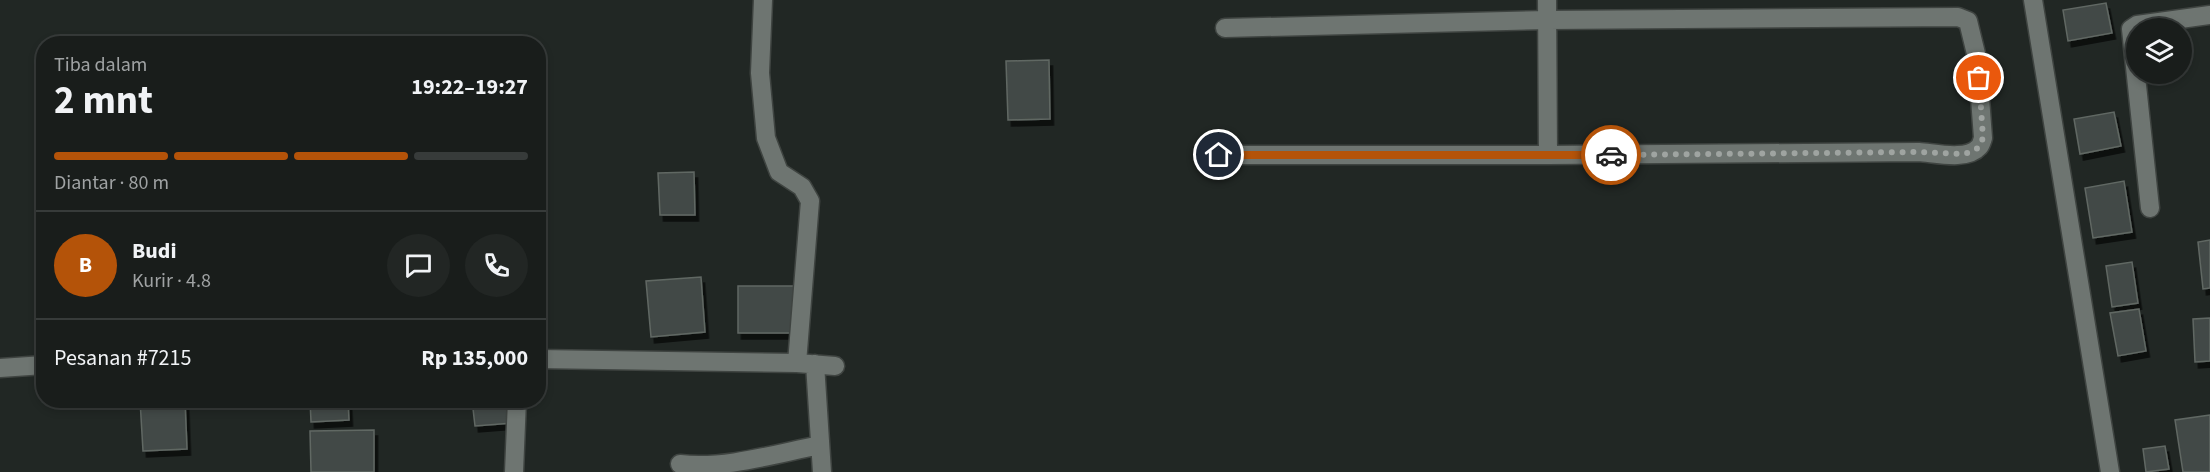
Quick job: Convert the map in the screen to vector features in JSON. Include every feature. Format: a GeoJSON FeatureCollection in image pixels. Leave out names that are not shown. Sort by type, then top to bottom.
{"type":"FeatureCollection","features":[{"type":"Feature","properties":{"kind":"street"},"geometry":{"type":"LineString","coordinates":[[763,0],[760,73],[766,138],[779,172],[802,187],[810,201],[806,363],[820,445],[822,472]]}},
{"type":"Feature","properties":{"kind":"street"},"geometry":{"type":"LineString","coordinates":[[1547,0],[1548,155]]}},
{"type":"Feature","properties":{"kind":"street"},"geometry":{"type":"LineString","coordinates":[[2033,0],[2110,472]]}},
{"type":"Feature","properties":{"kind":"street"},"geometry":{"type":"LineString","coordinates":[[2150,208],[2131,29],[2137,25],[2210,15]]}},
{"type":"Feature","properties":{"kind":"street"},"geometry":{"type":"LineString","coordinates":[[1219,155],[1919,152],[1965,154],[1978,148],[1983,138],[1977,58],[1968,21],[1958,17],[1548,20],[1225,28]]}},
{"type":"Feature","properties":{"kind":"street"},"geometry":{"type":"LineString","coordinates":[[546,359],[806,363],[835,366]]}},
{"type":"Feature","properties":{"kind":"street"},"geometry":{"type":"LineString","coordinates":[[0,368],[36,366]]}},
{"type":"Feature","properties":{"kind":"street"},"geometry":{"type":"LineString","coordinates":[[514,472],[518,408]]}},
{"type":"Feature","properties":{"kind":"street"},"geometry":{"type":"LineString","coordinates":[[680,464],[720,465],[820,445]]}},
{"type":"Feature","properties":{"kind":"building"},"geometry":{"type":"Polygon","coordinates":[[[2106,3],[2112,33],[2068,41],[2063,10],[2106,3]]]}},
{"type":"Feature","properties":{"kind":"building"},"geometry":{"type":"Polygon","coordinates":[[[1049,60],[1050,119],[1008,120],[1006,61],[1049,60]]]}},
{"type":"Feature","properties":{"kind":"building"},"geometry":{"type":"Polygon","coordinates":[[[2114,112],[2121,146],[2080,154],[2074,119],[2114,112]]]}},
{"type":"Feature","properties":{"kind":"building"},"geometry":{"type":"Polygon","coordinates":[[[694,172],[695,215],[660,215],[658,173],[694,172]]]}},
{"type":"Feature","properties":{"kind":"building"},"geometry":{"type":"Polygon","coordinates":[[[2124,181],[2132,232],[2093,238],[2085,188],[2124,181]]]}},
{"type":"Feature","properties":{"kind":"building"},"geometry":{"type":"Polygon","coordinates":[[[2210,240],[2210,288],[2203,289],[2198,242],[2210,240]]]}},
{"type":"Feature","properties":{"kind":"building"},"geometry":{"type":"Polygon","coordinates":[[[2132,262],[2138,303],[2112,307],[2106,266],[2132,262]]]}},
{"type":"Feature","properties":{"kind":"building"},"geometry":{"type":"Polygon","coordinates":[[[701,277],[705,332],[651,337],[646,281],[701,277]]]}},
{"type":"Feature","properties":{"kind":"building"},"geometry":{"type":"Polygon","coordinates":[[[738,286],[794,286],[794,333],[738,333],[738,286]]]}},
{"type":"Feature","properties":{"kind":"building"},"geometry":{"type":"Polygon","coordinates":[[[2139,309],[2146,351],[2118,356],[2110,313],[2139,309]]]}},
{"type":"Feature","properties":{"kind":"building"},"geometry":{"type":"Polygon","coordinates":[[[2210,318],[2210,361],[2195,362],[2193,319],[2210,318]]]}},
{"type":"Feature","properties":{"kind":"building"},"geometry":{"type":"Polygon","coordinates":[[[140,408],[185,408],[187,449],[143,451],[140,408]]]}},
{"type":"Feature","properties":{"kind":"building"},"geometry":{"type":"Polygon","coordinates":[[[310,408],[348,408],[349,420],[311,422],[310,408]]]}},
{"type":"Feature","properties":{"kind":"building"},"geometry":{"type":"Polygon","coordinates":[[[473,408],[513,408],[514,423],[475,426],[473,408]]]}},
{"type":"Feature","properties":{"kind":"building"},"geometry":{"type":"Polygon","coordinates":[[[2210,415],[2210,472],[2183,472],[2175,420],[2210,415]]]}},
{"type":"Feature","properties":{"kind":"building"},"geometry":{"type":"Polygon","coordinates":[[[374,430],[374,472],[311,472],[310,431],[374,430]]]}},
{"type":"Feature","properties":{"kind":"building"},"geometry":{"type":"Polygon","coordinates":[[[2165,446],[2169,469],[2146,472],[2143,449],[2165,446]]]}},
{"type":"Feature","properties":{"kind":"way so far"},"geometry":{"type":"LineString","coordinates":[[1611,155],[1919,152],[1965,154],[1978,148],[1983,138],[1979,78]]}},
{"type":"Feature","properties":{"kind":"route"},"geometry":{"type":"LineString","coordinates":[[1219,155],[1611,155]]}}]}
